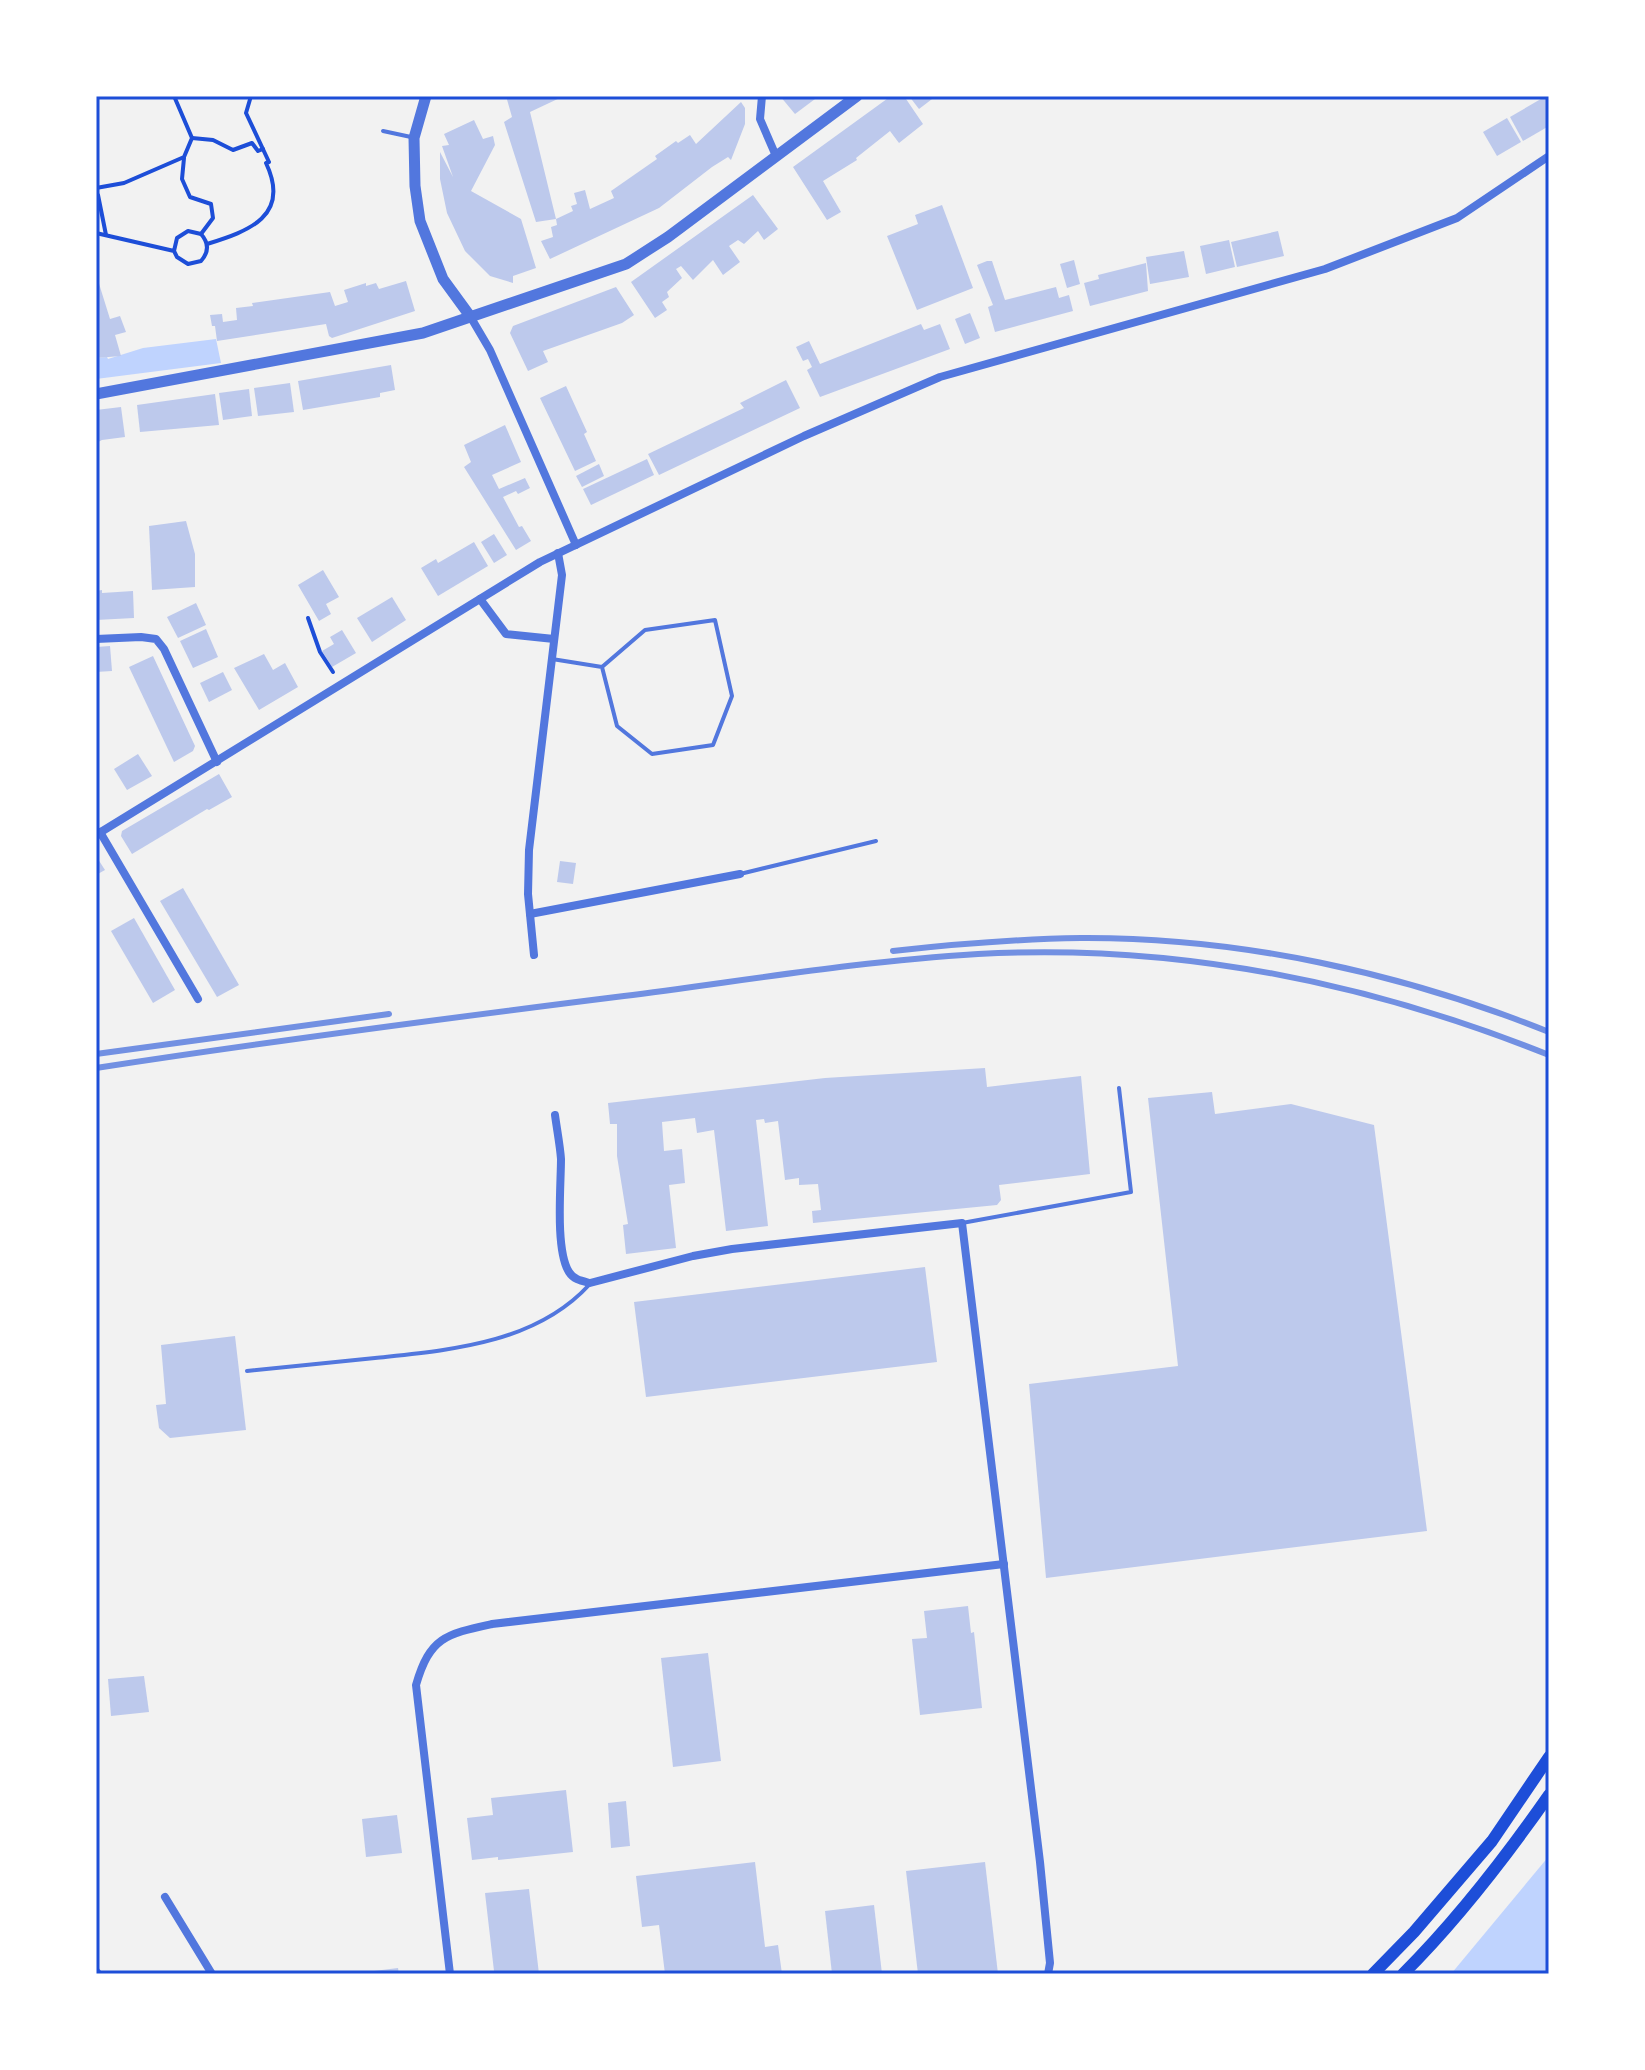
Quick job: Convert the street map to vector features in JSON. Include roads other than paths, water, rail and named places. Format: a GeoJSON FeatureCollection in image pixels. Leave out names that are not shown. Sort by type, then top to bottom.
{"type":"FeatureCollection","features":[{"type":"Feature","properties":{"kind":"main road"},"geometry":{"type":"LineString","coordinates":[[1373,1974],[1414,1932],[1492,1841],[1549,1757]]}},
{"type":"Feature","properties":{"kind":"main road"},"geometry":{"type":"LineString","coordinates":[[1403,1974],[1430,1947],[1508,1854],[1549,1795]]}},
{"type":"Feature","properties":{"kind":"street"},"geometry":{"type":"LineString","coordinates":[[426,96],[414,138],[415,186],[420,221],[443,279],[490,350],[576,545]]}},
{"type":"Feature","properties":{"kind":"street"},"geometry":{"type":"LineString","coordinates":[[762,96],[760,119],[776,156]]}},
{"type":"Feature","properties":{"kind":"street"},"geometry":{"type":"LineString","coordinates":[[96,394],[423,333],[626,264],[668,237],[857,96]]}},
{"type":"Feature","properties":{"kind":"street"},"geometry":{"type":"LineString","coordinates":[[198,999],[98,834],[540,562],[804,436],[940,377],[1325,269],[1457,218],[1549,156]]}},
{"type":"Feature","properties":{"kind":"street"},"geometry":{"type":"LineString","coordinates":[[534,955],[528,894],[529,850],[562,575],[558,553]]}},
{"type":"Feature","properties":{"kind":"street"},"geometry":{"type":"LineString","coordinates":[[480,599],[506,634],[554,639]]}},
{"type":"Feature","properties":{"kind":"street"},"geometry":{"type":"LineString","coordinates":[[96,639],[156,639],[164,649],[217,762]]}},
{"type":"Feature","properties":{"kind":"street"},"geometry":{"type":"LineString","coordinates":[[530,914],[740,874]]}},
{"type":"Feature","properties":{"kind":"street"},"geometry":{"type":"LineString","coordinates":[[555,1115],[561,1158],[558,1202],[565,1256],[568,1271],[577,1280],[590,1283],[732,1249],[962,1223],[1040,1862],[1050,1963],[1048,1974]]}},
{"type":"Feature","properties":{"kind":"street"},"geometry":{"type":"LineString","coordinates":[[450,1974],[416,1685],[423,1661],[452,1633],[492,1624],[1004,1564]]}},
{"type":"Feature","properties":{"kind":"street"},"geometry":{"type":"LineString","coordinates":[[165,1897],[212,1974]]}},
{"type":"Feature","properties":{"kind":"lane"},"geometry":{"type":"LineString","coordinates":[[383,131],[414,138]]}},
{"type":"Feature","properties":{"kind":"lane"},"geometry":{"type":"LineString","coordinates":[[552,659],[602,667],[645,630],[715,620],[732,696],[713,745],[652,754],[617,726],[602,667]]}},
{"type":"Feature","properties":{"kind":"lane"},"geometry":{"type":"LineString","coordinates":[[740,874],[876,841]]}},
{"type":"Feature","properties":{"kind":"lane"},"geometry":{"type":"LineString","coordinates":[[962,1223],[1131,1192],[1119,1088]]}},
{"type":"Feature","properties":{"kind":"lane"},"geometry":{"type":"LineString","coordinates":[[247,1371],[465,1348],[521,1330],[571,1304],[590,1283]]}},
{"type":"Feature","properties":{"kind":"lane"},"geometry":{"type":"LineString","coordinates":[[96,1968],[101,1974]]}},
{"type":"Feature","properties":{"kind":"water"},"geometry":{"type":"Polygon","coordinates":[[[216,339],[221,363],[96,379],[96,358],[108,359],[143,348],[216,339]]]}},
{"type":"Feature","properties":{"kind":"water"},"geometry":{"type":"Polygon","coordinates":[[[1549,1856],[1549,1974],[1451,1974],[1549,1856]]]}},
{"type":"Feature","properties":{"kind":"railway"},"geometry":{"type":"LineString","coordinates":[[893,951],[1034,939],[1141,939],[1201,944],[1320,962],[1378,976],[1436,992],[1549,1032]]}},
{"type":"Feature","properties":{"kind":"railway"},"geometry":{"type":"LineString","coordinates":[[96,1068],[845,966],[933,957],[1051,952],[1197,962],[1269,973],[1411,1007],[1549,1055]]}},
{"type":"Feature","properties":{"kind":"railway"},"geometry":{"type":"LineString","coordinates":[[96,1054],[389,1014]]}}]}
